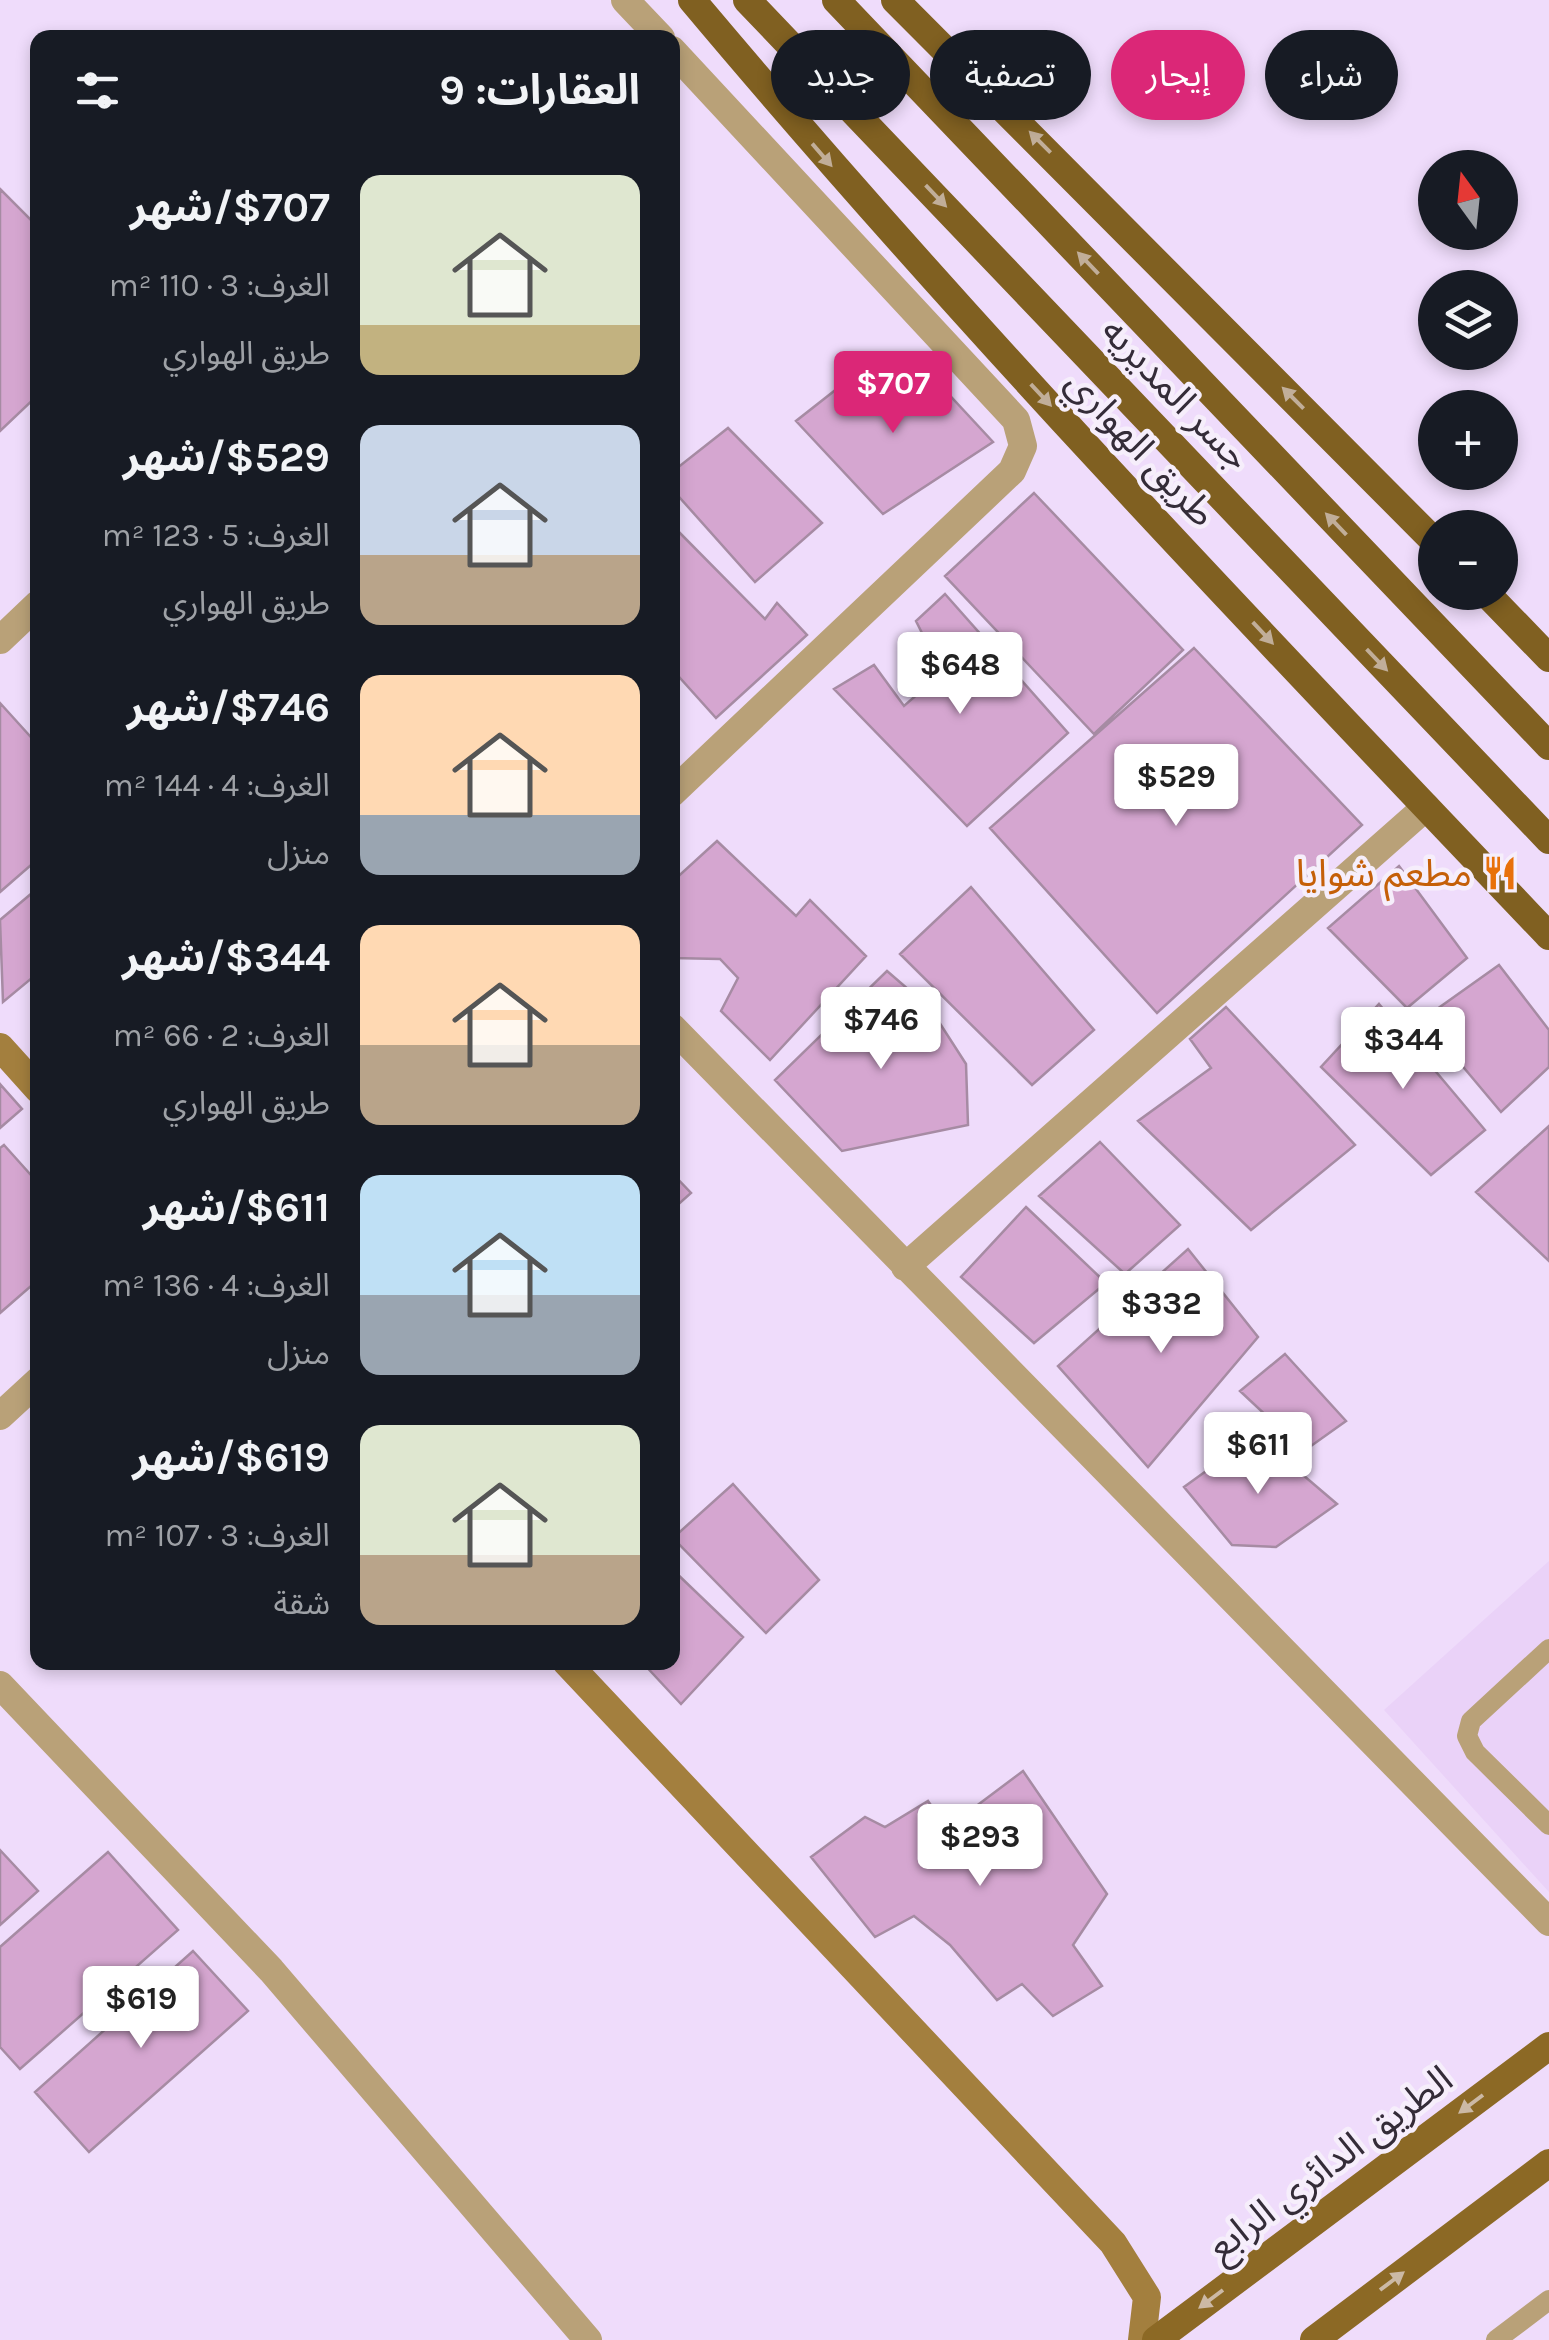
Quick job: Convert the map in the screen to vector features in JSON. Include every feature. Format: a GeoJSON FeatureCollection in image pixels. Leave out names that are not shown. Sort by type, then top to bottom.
{"type":"FeatureCollection","features":[{"type":"Feature","properties":{"kind":"highway","name":"طريق الهواري"},"geometry":{"type":"LineString","coordinates":[[692,0],[825,158],[997,348],[1549,936]]}},
{"type":"Feature","properties":{"kind":"highway","name":"جسر المديريه"},"geometry":{"type":"LineString","coordinates":[[746,0],[1549,840]]}},
{"type":"Feature","properties":{"kind":"highway","name":"جسر المديريه"},"geometry":{"type":"LineString","coordinates":[[836,0],[1549,746]]}},
{"type":"Feature","properties":{"kind":"highway"},"geometry":{"type":"LineString","coordinates":[[895,0],[1418,525]]}},
{"type":"Feature","properties":{"kind":"highway"},"geometry":{"type":"LineString","coordinates":[[1502,610],[1549,658]]}},
{"type":"Feature","properties":{"kind":"main road"},"geometry":{"type":"LineString","coordinates":[[0,1047],[30,1081]]}},
{"type":"Feature","properties":{"kind":"main road"},"geometry":{"type":"LineString","coordinates":[[574,1670],[1112,2243],[1147,2297],[1142,2340]]}},
{"type":"Feature","properties":{"kind":"main road","name":"الطريق الدائري الرابع"},"geometry":{"type":"LineString","coordinates":[[1156,2340],[1549,2046]]}},
{"type":"Feature","properties":{"kind":"main road"},"geometry":{"type":"LineString","coordinates":[[1314,2340],[1549,2163]]}},
{"type":"Feature","properties":{"kind":"street"},"geometry":{"type":"LineString","coordinates":[[625,0],[647,30]]}},
{"type":"Feature","properties":{"kind":"street"},"geometry":{"type":"LineString","coordinates":[[680,59],[1016,420],[1023,446],[1012,471],[680,785]]}},
{"type":"Feature","properties":{"kind":"street"},"geometry":{"type":"LineString","coordinates":[[0,640],[30,612]]}},
{"type":"Feature","properties":{"kind":"street"},"geometry":{"type":"LineString","coordinates":[[905,1267],[1426,808]]}},
{"type":"Feature","properties":{"kind":"street"},"geometry":{"type":"LineString","coordinates":[[680,1035],[1549,1922]]}},
{"type":"Feature","properties":{"kind":"street"},"geometry":{"type":"LineString","coordinates":[[0,1416],[30,1388]]}},
{"type":"Feature","properties":{"kind":"street"},"geometry":{"type":"LineString","coordinates":[[0,1685],[271,1970],[588,2340]]}},
{"type":"Feature","properties":{"kind":"lane"},"geometry":{"type":"LineString","coordinates":[[1549,1649],[1471,1721],[1467,1736],[1475,1752],[1549,1825]]}},
{"type":"Feature","properties":{"kind":"lane"},"geometry":{"type":"LineString","coordinates":[[1496,2340],[1549,2300]]}},
{"type":"Feature","properties":{"kind":"shaded area"},"geometry":{"type":"Polygon","coordinates":[[[1549,1561],[1549,1892],[1384,1710],[1549,1561]]]}},
{"type":"Feature","properties":{"kind":"building"},"geometry":{"type":"Polygon","coordinates":[[[0,189],[30,219],[30,403],[0,431],[0,189]]]}},
{"type":"Feature","properties":{"kind":"building"},"geometry":{"type":"Polygon","coordinates":[[[866,366],[897,398],[928,372],[993,442],[883,514],[796,421],[866,366]]]}},
{"type":"Feature","properties":{"kind":"building"},"geometry":{"type":"Polygon","coordinates":[[[728,428],[822,523],[755,582],[680,498],[680,466],[728,428]]]}},
{"type":"Feature","properties":{"kind":"building"},"geometry":{"type":"Polygon","coordinates":[[[1034,493],[1183,650],[1094,734],[945,576],[1034,493]]]}},
{"type":"Feature","properties":{"kind":"building"},"geometry":{"type":"Polygon","coordinates":[[[680,533],[765,619],[777,603],[807,635],[716,718],[680,678],[680,533]]]}},
{"type":"Feature","properties":{"kind":"building"},"geometry":{"type":"Polygon","coordinates":[[[945,594],[1068,733],[967,826],[834,689],[874,665],[904,706],[942,673],[916,621],[945,594]]]}},
{"type":"Feature","properties":{"kind":"building"},"geometry":{"type":"Polygon","coordinates":[[[1194,648],[1362,825],[1157,1013],[990,828],[1194,648]]]}},
{"type":"Feature","properties":{"kind":"building"},"geometry":{"type":"Polygon","coordinates":[[[0,703],[30,736],[30,866],[0,892],[0,703]]]}},
{"type":"Feature","properties":{"kind":"building"},"geometry":{"type":"Polygon","coordinates":[[[717,841],[796,916],[810,900],[866,956],[770,1060],[721,1011],[738,978],[720,959],[680,958],[680,875],[717,841]]]}},
{"type":"Feature","properties":{"kind":"building"},"geometry":{"type":"Polygon","coordinates":[[[1399,866],[1467,958],[1407,1008],[1328,928],[1399,866]]]}},
{"type":"Feature","properties":{"kind":"building"},"geometry":{"type":"Polygon","coordinates":[[[971,887],[1094,1030],[1032,1085],[900,954],[971,887]]]}},
{"type":"Feature","properties":{"kind":"building"},"geometry":{"type":"Polygon","coordinates":[[[30,895],[30,980],[3,1002],[0,920],[30,895]]]}},
{"type":"Feature","properties":{"kind":"building"},"geometry":{"type":"Polygon","coordinates":[[[1499,965],[1549,1030],[1549,1067],[1501,1112],[1423,1019],[1499,965]]]}},
{"type":"Feature","properties":{"kind":"building"},"geometry":{"type":"Polygon","coordinates":[[[887,971],[930,1008],[966,1064],[968,1125],[842,1151],[775,1080],[887,971]]]}},
{"type":"Feature","properties":{"kind":"building"},"geometry":{"type":"Polygon","coordinates":[[[1379,1004],[1485,1130],[1431,1175],[1321,1067],[1379,1004]]]}},
{"type":"Feature","properties":{"kind":"building"},"geometry":{"type":"Polygon","coordinates":[[[1226,1007],[1355,1145],[1251,1230],[1138,1121],[1211,1068],[1190,1039],[1226,1007]]]}},
{"type":"Feature","properties":{"kind":"building"},"geometry":{"type":"Polygon","coordinates":[[[0,1084],[22,1109],[0,1128],[0,1084]]]}},
{"type":"Feature","properties":{"kind":"building"},"geometry":{"type":"Polygon","coordinates":[[[1549,1126],[1549,1261],[1476,1192],[1549,1126]]]}},
{"type":"Feature","properties":{"kind":"building"},"geometry":{"type":"Polygon","coordinates":[[[1100,1142],[1180,1225],[1125,1274],[1039,1196],[1100,1142]]]}},
{"type":"Feature","properties":{"kind":"building"},"geometry":{"type":"Polygon","coordinates":[[[4,1145],[30,1174],[30,1287],[0,1313],[0,1148],[4,1145]]]}},
{"type":"Feature","properties":{"kind":"building"},"geometry":{"type":"Polygon","coordinates":[[[680,1181],[691,1193],[680,1203],[680,1181]]]}},
{"type":"Feature","properties":{"kind":"building"},"geometry":{"type":"Polygon","coordinates":[[[1026,1207],[1106,1283],[1034,1343],[961,1277],[1026,1207]]]}},
{"type":"Feature","properties":{"kind":"building"},"geometry":{"type":"Polygon","coordinates":[[[1188,1249],[1258,1337],[1148,1467],[1058,1366],[1188,1249]]]}},
{"type":"Feature","properties":{"kind":"building"},"geometry":{"type":"Polygon","coordinates":[[[1285,1354],[1346,1421],[1304,1451],[1240,1391],[1285,1354]]]}},
{"type":"Feature","properties":{"kind":"building"},"geometry":{"type":"Polygon","coordinates":[[[1256,1435],[1337,1504],[1276,1547],[1232,1545],[1184,1487],[1256,1435]]]}},
{"type":"Feature","properties":{"kind":"building"},"geometry":{"type":"Polygon","coordinates":[[[733,1484],[819,1580],[766,1633],[680,1545],[680,1532],[733,1484]]]}},
{"type":"Feature","properties":{"kind":"building"},"geometry":{"type":"Polygon","coordinates":[[[680,1577],[743,1637],[681,1704],[649,1670],[680,1670],[680,1577]]]}},
{"type":"Feature","properties":{"kind":"building"},"geometry":{"type":"Polygon","coordinates":[[[1023,1771],[1107,1894],[1073,1945],[1102,1986],[1053,2016],[1022,1984],[997,2000],[950,1945],[914,1916],[875,1937],[811,1857],[865,1817],[885,1827],[928,1801],[947,1828],[1023,1771]]]}},
{"type":"Feature","properties":{"kind":"building"},"geometry":{"type":"Polygon","coordinates":[[[0,1850],[38,1891],[0,1925],[0,1850]]]}},
{"type":"Feature","properties":{"kind":"building"},"geometry":{"type":"Polygon","coordinates":[[[108,1852],[178,1930],[20,2069],[0,2047],[0,1947],[108,1852]]]}},
{"type":"Feature","properties":{"kind":"building"},"geometry":{"type":"Polygon","coordinates":[[[193,1951],[248,2011],[89,2152],[35,2092],[193,1951]]]}},
{"type":"Feature","properties":{"kind":"place","name":"مطعم شوايا"},"geometry":{"type":"Point","coordinates":[1500,873]}}]}
